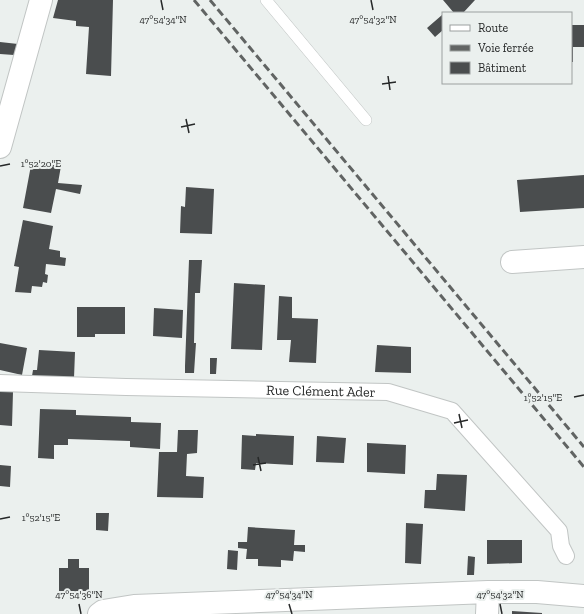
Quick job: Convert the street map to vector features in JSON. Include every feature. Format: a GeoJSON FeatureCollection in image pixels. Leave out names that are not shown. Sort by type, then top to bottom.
{"type":"FeatureCollection","features":[{"type":"Feature","properties":{"kind":"street"},"geometry":{"type":"LineString","coordinates":[[0,147],[41,0]]}},
{"type":"Feature","properties":{"kind":"street"},"geometry":{"type":"LineString","coordinates":[[512,262],[584,257]]}},
{"type":"Feature","properties":{"kind":"street","name":"Rue Clément Ader"},"geometry":{"type":"LineString","coordinates":[[0,382],[126,387],[388,392],[452,411],[559,531],[561,546],[566,556]]}},
{"type":"Feature","properties":{"kind":"street"},"geometry":{"type":"LineString","coordinates":[[99,614],[103,611],[134,606],[488,592],[537,592],[584,596]]}},
{"type":"Feature","properties":{"kind":"street"},"geometry":{"type":"LineString","coordinates":[[488,592],[488,614]]}},
{"type":"Feature","properties":{"kind":"lane"},"geometry":{"type":"LineString","coordinates":[[266,0],[366,120]]}},
{"type":"Feature","properties":{"kind":"building"},"geometry":{"type":"Polygon","coordinates":[[[58,0],[113,0],[111,76],[86,74],[89,27],[76,26],[76,21],[53,18],[58,0]]]}},
{"type":"Feature","properties":{"kind":"building"},"geometry":{"type":"Polygon","coordinates":[[[443,0],[475,0],[464,12],[453,12],[443,0]]]}},
{"type":"Feature","properties":{"kind":"building"},"geometry":{"type":"Polygon","coordinates":[[[442,15],[442,31],[435,37],[427,28],[442,15]]]}},
{"type":"Feature","properties":{"kind":"building"},"geometry":{"type":"Polygon","coordinates":[[[572,25],[584,25],[584,47],[573,47],[573,62],[572,25]]]}},
{"type":"Feature","properties":{"kind":"building"},"geometry":{"type":"Polygon","coordinates":[[[0,42],[18,44],[14,55],[0,54],[0,42]]]}},
{"type":"Feature","properties":{"kind":"building"},"geometry":{"type":"Polygon","coordinates":[[[32,160],[61,166],[58,183],[82,185],[80,194],[56,189],[51,213],[23,208],[32,160]]]}},
{"type":"Feature","properties":{"kind":"building"},"geometry":{"type":"Polygon","coordinates":[[[584,175],[584,208],[520,212],[517,180],[584,175]]]}},
{"type":"Feature","properties":{"kind":"building"},"geometry":{"type":"Polygon","coordinates":[[[186,187],[214,189],[212,234],[180,233],[181,206],[185,207],[186,187]]]}},
{"type":"Feature","properties":{"kind":"building"},"geometry":{"type":"Polygon","coordinates":[[[23,220],[53,226],[49,249],[60,251],[60,257],[66,258],[65,266],[46,264],[45,274],[48,275],[47,283],[43,282],[42,287],[32,286],[31,293],[15,292],[19,267],[14,266],[23,220]]]}},
{"type":"Feature","properties":{"kind":"building"},"geometry":{"type":"Polygon","coordinates":[[[189,260],[202,260],[200,293],[195,293],[194,343],[196,343],[194,373],[185,373],[189,260]]]}},
{"type":"Feature","properties":{"kind":"building"},"geometry":{"type":"Polygon","coordinates":[[[234,283],[265,285],[262,350],[231,349],[234,283]]]}},
{"type":"Feature","properties":{"kind":"building"},"geometry":{"type":"Polygon","coordinates":[[[279,296],[292,297],[292,318],[318,319],[316,363],[289,362],[291,340],[277,340],[279,296]]]}},
{"type":"Feature","properties":{"kind":"building"},"geometry":{"type":"Polygon","coordinates":[[[77,307],[125,307],[125,334],[95,334],[95,337],[77,337],[77,307]]]}},
{"type":"Feature","properties":{"kind":"building"},"geometry":{"type":"Polygon","coordinates":[[[154,308],[183,310],[182,338],[153,336],[154,308]]]}},
{"type":"Feature","properties":{"kind":"building"},"geometry":{"type":"Polygon","coordinates":[[[0,343],[27,348],[22,375],[0,370],[0,343]]]}},
{"type":"Feature","properties":{"kind":"building"},"geometry":{"type":"Polygon","coordinates":[[[377,345],[411,347],[411,373],[375,372],[377,345]]]}},
{"type":"Feature","properties":{"kind":"building"},"geometry":{"type":"Polygon","coordinates":[[[39,350],[75,352],[74,378],[32,376],[33,370],[37,370],[39,350]]]}},
{"type":"Feature","properties":{"kind":"building"},"geometry":{"type":"Polygon","coordinates":[[[210,358],[217,358],[216,374],[210,374],[210,358]]]}},
{"type":"Feature","properties":{"kind":"building"},"geometry":{"type":"Polygon","coordinates":[[[0,392],[13,392],[12,426],[0,425],[0,392]]]}},
{"type":"Feature","properties":{"kind":"building"},"geometry":{"type":"Polygon","coordinates":[[[40,409],[76,410],[76,415],[131,417],[131,422],[161,423],[160,449],[130,447],[130,441],[68,439],[68,445],[54,445],[54,459],[38,458],[40,409]]]}},
{"type":"Feature","properties":{"kind":"building"},"geometry":{"type":"Polygon","coordinates":[[[178,430],[198,430],[197,453],[187,454],[186,476],[204,477],[203,498],[157,497],[159,452],[177,452],[178,430]]]}},
{"type":"Feature","properties":{"kind":"building"},"geometry":{"type":"Polygon","coordinates":[[[256,434],[294,436],[293,465],[256,463],[255,470],[241,469],[242,435],[256,436],[256,434]]]}},
{"type":"Feature","properties":{"kind":"building"},"geometry":{"type":"Polygon","coordinates":[[[317,436],[346,438],[344,463],[316,462],[317,436]]]}},
{"type":"Feature","properties":{"kind":"building"},"geometry":{"type":"Polygon","coordinates":[[[367,443],[406,445],[405,474],[367,472],[367,443]]]}},
{"type":"Feature","properties":{"kind":"building"},"geometry":{"type":"Polygon","coordinates":[[[0,465],[11,466],[10,487],[0,486],[0,465]]]}},
{"type":"Feature","properties":{"kind":"building"},"geometry":{"type":"Polygon","coordinates":[[[437,474],[467,475],[465,511],[424,508],[425,490],[436,490],[437,474]]]}},
{"type":"Feature","properties":{"kind":"building"},"geometry":{"type":"Polygon","coordinates":[[[96,513],[109,513],[108,531],[96,530],[96,513]]]}},
{"type":"Feature","properties":{"kind":"building"},"geometry":{"type":"Polygon","coordinates":[[[406,523],[423,524],[421,564],[405,563],[406,523]]]}},
{"type":"Feature","properties":{"kind":"building"},"geometry":{"type":"Polygon","coordinates":[[[248,527],[295,530],[294,545],[305,545],[305,552],[294,551],[293,561],[281,560],[281,567],[258,566],[258,559],[246,559],[247,549],[238,548],[238,542],[247,542],[248,527]]]}},
{"type":"Feature","properties":{"kind":"building"},"geometry":{"type":"Polygon","coordinates":[[[487,540],[522,540],[522,563],[487,564],[487,540]]]}},
{"type":"Feature","properties":{"kind":"building"},"geometry":{"type":"Polygon","coordinates":[[[228,550],[238,551],[237,570],[227,569],[228,550]]]}},
{"type":"Feature","properties":{"kind":"building"},"geometry":{"type":"Polygon","coordinates":[[[468,556],[475,557],[474,575],[467,575],[468,556]]]}},
{"type":"Feature","properties":{"kind":"building"},"geometry":{"type":"Polygon","coordinates":[[[68,559],[79,559],[79,568],[89,568],[89,591],[59,592],[59,568],[68,568],[68,559]]]}},
{"type":"Feature","properties":{"kind":"building"},"geometry":{"type":"Polygon","coordinates":[[[512,611],[542,613],[542,614],[512,614],[512,611]]]}},
{"type":"Feature","properties":{"kind":"railway"},"geometry":{"type":"LineString","coordinates":[[194,0],[584,467]]}},
{"type":"Feature","properties":{"kind":"railway"},"geometry":{"type":"LineString","coordinates":[[210,0],[584,447]]}}]}
